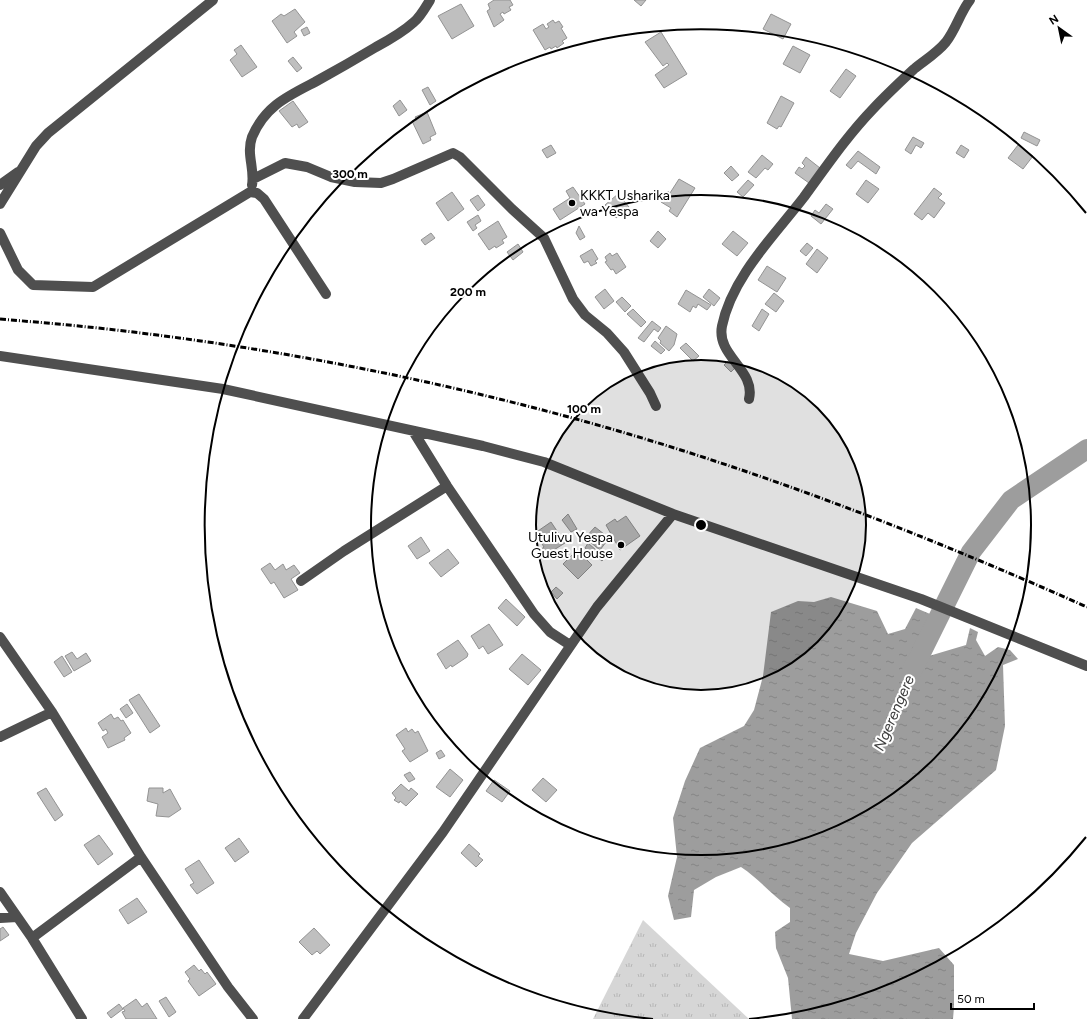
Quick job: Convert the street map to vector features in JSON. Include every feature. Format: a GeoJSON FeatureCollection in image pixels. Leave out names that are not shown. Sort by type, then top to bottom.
{"type":"FeatureCollection","features":[{"type":"Feature","properties":{"kind":"street"},"geometry":{"type":"LineString","coordinates":[[0,204],[36,146],[57,124],[125,72],[213,0]]}},
{"type":"Feature","properties":{"kind":"street"},"geometry":{"type":"LineString","coordinates":[[250,192],[253,179],[249,160],[252,138],[258,126],[274,107],[291,93],[348,64],[408,27],[419,17],[430,0]]}},
{"type":"Feature","properties":{"kind":"street"},"geometry":{"type":"LineString","coordinates":[[749,399],[751,392],[749,382],[724,346],[721,337],[727,310],[735,293],[753,262],[856,128],[889,93],[915,69],[937,53],[948,40],[962,11],[970,0]]}},
{"type":"Feature","properties":{"kind":"street"},"geometry":{"type":"LineString","coordinates":[[253,179],[285,163],[307,167],[331,177],[356,182],[382,183],[452,153],[460,156],[512,209],[544,238],[573,299],[585,315],[607,333],[624,352],[650,392],[656,406]]}},
{"type":"Feature","properties":{"kind":"street"},"geometry":{"type":"LineString","coordinates":[[0,185],[22,168]]}},
{"type":"Feature","properties":{"kind":"street"},"geometry":{"type":"LineString","coordinates":[[0,233],[18,270],[33,285],[93,287],[250,192],[257,193],[264,199],[326,294]]}},
{"type":"Feature","properties":{"kind":"street"},"geometry":{"type":"LineString","coordinates":[[0,356],[223,389],[483,446],[544,462],[673,514],[921,599],[1087,666]]}},
{"type":"Feature","properties":{"kind":"street"},"geometry":{"type":"LineString","coordinates":[[413,431],[447,486],[534,614],[550,632],[570,645]]}},
{"type":"Feature","properties":{"kind":"street"},"geometry":{"type":"LineString","coordinates":[[301,581],[344,551],[447,486]]}},
{"type":"Feature","properties":{"kind":"street"},"geometry":{"type":"LineString","coordinates":[[303,1019],[443,832],[597,607],[673,514]]}},
{"type":"Feature","properties":{"kind":"street"},"geometry":{"type":"LineString","coordinates":[[0,637],[52,712],[141,857],[228,987],[253,1019]]}},
{"type":"Feature","properties":{"kind":"street"},"geometry":{"type":"LineString","coordinates":[[0,737],[52,712]]}},
{"type":"Feature","properties":{"kind":"street"},"geometry":{"type":"LineString","coordinates":[[32,938],[141,857]]}},
{"type":"Feature","properties":{"kind":"street"},"geometry":{"type":"LineString","coordinates":[[0,892],[32,938],[82,1019]]}},
{"type":"Feature","properties":{"kind":"street"},"geometry":{"type":"LineString","coordinates":[[0,918],[17,917]]}},
{"type":"Feature","properties":{"kind":"green space"},"geometry":{"type":"Polygon","coordinates":[[[643,920],[749,1019],[593,1019],[643,920]]]}},
{"type":"Feature","properties":{"kind":"water"},"geometry":{"type":"Polygon","coordinates":[[[831,597],[877,611],[888,634],[905,629],[916,608],[937,617],[923,643],[929,656],[966,645],[970,628],[978,632],[976,640],[985,656],[998,647],[1010,650],[1018,659],[1003,665],[1005,726],[996,770],[912,843],[877,893],[856,933],[849,954],[883,961],[939,948],[954,965],[953,1019],[792,1019],[788,978],[776,948],[775,932],[790,922],[790,908],[741,867],[716,877],[694,890],[691,917],[674,920],[668,896],[677,857],[673,818],[685,781],[700,748],[744,726],[754,710],[763,676],[771,612],[798,601],[814,602],[831,597]]]}},
{"type":"Feature","properties":{"kind":"building"},"geometry":{"type":"Polygon","coordinates":[[[494,0],[510,0],[513,5],[509,7],[511,10],[504,14],[503,12],[500,14],[504,20],[494,27],[487,11],[490,9],[488,4],[494,0]]]}},
{"type":"Feature","properties":{"kind":"building"},"geometry":{"type":"Polygon","coordinates":[[[634,0],[646,0],[641,6],[634,0]]]}},
{"type":"Feature","properties":{"kind":"building"},"geometry":{"type":"Polygon","coordinates":[[[461,4],[474,26],[452,39],[438,16],[461,4]]]}},
{"type":"Feature","properties":{"kind":"building"},"geometry":{"type":"Polygon","coordinates":[[[295,9],[305,22],[294,32],[297,36],[287,43],[272,21],[281,14],[284,16],[295,9]]]}},
{"type":"Feature","properties":{"kind":"building"},"geometry":{"type":"Polygon","coordinates":[[[771,14],[791,24],[783,39],[763,29],[771,14]]]}},
{"type":"Feature","properties":{"kind":"building"},"geometry":{"type":"Polygon","coordinates":[[[553,20],[555,23],[559,21],[567,38],[562,41],[564,43],[557,48],[556,46],[551,49],[550,47],[545,50],[533,30],[543,24],[546,29],[549,27],[547,24],[553,20]]]}},
{"type":"Feature","properties":{"kind":"building"},"geometry":{"type":"Polygon","coordinates":[[[307,27],[310,33],[304,36],[301,30],[307,27]]]}},
{"type":"Feature","properties":{"kind":"building"},"geometry":{"type":"Polygon","coordinates":[[[661,32],[687,74],[664,88],[655,75],[669,65],[667,63],[663,66],[645,42],[661,32]]]}},
{"type":"Feature","properties":{"kind":"building"},"geometry":{"type":"Polygon","coordinates":[[[241,45],[257,67],[242,77],[230,60],[237,54],[234,50],[241,45]]]}},
{"type":"Feature","properties":{"kind":"building"},"geometry":{"type":"Polygon","coordinates":[[[793,46],[810,55],[800,73],[783,64],[793,46]]]}},
{"type":"Feature","properties":{"kind":"building"},"geometry":{"type":"Polygon","coordinates":[[[293,57],[302,68],[297,72],[288,61],[293,57]]]}},
{"type":"Feature","properties":{"kind":"building"},"geometry":{"type":"Polygon","coordinates":[[[846,69],[856,76],[840,98],[830,91],[846,69]]]}},
{"type":"Feature","properties":{"kind":"building"},"geometry":{"type":"Polygon","coordinates":[[[428,87],[436,101],[430,105],[422,90],[428,87]]]}},
{"type":"Feature","properties":{"kind":"building"},"geometry":{"type":"Polygon","coordinates":[[[781,96],[794,103],[781,127],[779,126],[777,129],[767,123],[781,96]]]}},
{"type":"Feature","properties":{"kind":"building"},"geometry":{"type":"Polygon","coordinates":[[[400,100],[407,110],[399,116],[393,106],[400,100]]]}},
{"type":"Feature","properties":{"kind":"building"},"geometry":{"type":"Polygon","coordinates":[[[293,101],[308,122],[299,128],[297,124],[292,127],[279,111],[293,101]]]}},
{"type":"Feature","properties":{"kind":"building"},"geometry":{"type":"Polygon","coordinates":[[[427,112],[436,134],[430,137],[431,140],[423,144],[412,121],[417,120],[415,117],[427,112]]]}},
{"type":"Feature","properties":{"kind":"building"},"geometry":{"type":"Polygon","coordinates":[[[1024,132],[1040,140],[1037,146],[1021,138],[1024,132]]]}},
{"type":"Feature","properties":{"kind":"building"},"geometry":{"type":"Polygon","coordinates":[[[913,137],[924,143],[921,148],[916,145],[911,154],[905,150],[913,137]]]}},
{"type":"Feature","properties":{"kind":"building"},"geometry":{"type":"Polygon","coordinates":[[[551,145],[556,153],[547,158],[542,150],[551,145]]]}},
{"type":"Feature","properties":{"kind":"building"},"geometry":{"type":"Polygon","coordinates":[[[961,145],[969,150],[964,158],[956,153],[961,145]]]}},
{"type":"Feature","properties":{"kind":"building"},"geometry":{"type":"Polygon","coordinates":[[[1018,145],[1033,156],[1023,169],[1008,158],[1018,145]]]}},
{"type":"Feature","properties":{"kind":"building"},"geometry":{"type":"Polygon","coordinates":[[[858,151],[880,167],[876,174],[858,161],[851,169],[846,165],[858,151]]]}},
{"type":"Feature","properties":{"kind":"building"},"geometry":{"type":"Polygon","coordinates":[[[762,155],[773,164],[768,170],[765,168],[756,178],[748,172],[762,155]]]}},
{"type":"Feature","properties":{"kind":"building"},"geometry":{"type":"Polygon","coordinates":[[[806,157],[820,168],[809,183],[795,173],[799,167],[802,169],[805,166],[802,163],[806,157]]]}},
{"type":"Feature","properties":{"kind":"building"},"geometry":{"type":"Polygon","coordinates":[[[731,166],[739,175],[732,181],[724,173],[731,166]]]}},
{"type":"Feature","properties":{"kind":"building"},"geometry":{"type":"Polygon","coordinates":[[[679,179],[695,188],[677,217],[669,211],[671,208],[661,202],[668,191],[670,193],[679,179]]]}},
{"type":"Feature","properties":{"kind":"building"},"geometry":{"type":"Polygon","coordinates":[[[748,180],[754,185],[743,197],[737,192],[748,180]]]}},
{"type":"Feature","properties":{"kind":"building"},"geometry":{"type":"Polygon","coordinates":[[[866,180],[879,189],[868,203],[856,194],[866,180]]]}},
{"type":"Feature","properties":{"kind":"building"},"geometry":{"type":"Polygon","coordinates":[[[573,187],[585,204],[560,220],[553,209],[570,198],[566,191],[573,187]]]}},
{"type":"Feature","properties":{"kind":"building"},"geometry":{"type":"Polygon","coordinates":[[[934,188],[942,194],[938,198],[945,203],[934,218],[928,213],[922,220],[914,214],[934,188]]]}},
{"type":"Feature","properties":{"kind":"building"},"geometry":{"type":"Polygon","coordinates":[[[452,192],[464,209],[448,221],[436,203],[452,192]]]}},
{"type":"Feature","properties":{"kind":"building"},"geometry":{"type":"Polygon","coordinates":[[[618,194],[629,207],[616,218],[605,205],[618,194]]]}},
{"type":"Feature","properties":{"kind":"building"},"geometry":{"type":"Polygon","coordinates":[[[478,195],[485,205],[478,211],[470,200],[478,195]]]}},
{"type":"Feature","properties":{"kind":"building"},"geometry":{"type":"Polygon","coordinates":[[[826,204],[833,209],[821,224],[811,216],[815,210],[819,213],[826,204]]]}},
{"type":"Feature","properties":{"kind":"building"},"geometry":{"type":"Polygon","coordinates":[[[478,215],[481,221],[475,225],[477,228],[473,231],[467,222],[478,215]]]}},
{"type":"Feature","properties":{"kind":"building"},"geometry":{"type":"Polygon","coordinates":[[[498,221],[507,237],[502,240],[504,243],[489,250],[478,234],[498,221]]]}},
{"type":"Feature","properties":{"kind":"building"},"geometry":{"type":"Polygon","coordinates":[[[579,226],[585,237],[580,240],[576,233],[579,226]]]}},
{"type":"Feature","properties":{"kind":"building"},"geometry":{"type":"Polygon","coordinates":[[[658,231],[666,239],[658,248],[650,241],[658,231]]]}},
{"type":"Feature","properties":{"kind":"building"},"geometry":{"type":"Polygon","coordinates":[[[733,231],[748,243],[737,256],[722,244],[733,231]]]}},
{"type":"Feature","properties":{"kind":"building"},"geometry":{"type":"Polygon","coordinates":[[[431,233],[435,238],[425,245],[421,240],[431,233]]]}},
{"type":"Feature","properties":{"kind":"building"},"geometry":{"type":"Polygon","coordinates":[[[807,243],[813,248],[806,256],[800,251],[807,243]]]}},
{"type":"Feature","properties":{"kind":"building"},"geometry":{"type":"Polygon","coordinates":[[[518,244],[523,252],[513,260],[507,252],[518,244]]]}},
{"type":"Feature","properties":{"kind":"building"},"geometry":{"type":"Polygon","coordinates":[[[592,249],[598,259],[595,261],[597,263],[591,266],[588,261],[584,263],[580,256],[592,249]]]}},
{"type":"Feature","properties":{"kind":"building"},"geometry":{"type":"Polygon","coordinates":[[[817,249],[828,258],[817,273],[806,264],[817,249]]]}},
{"type":"Feature","properties":{"kind":"building"},"geometry":{"type":"Polygon","coordinates":[[[610,253],[612,256],[617,253],[626,267],[616,274],[605,262],[607,261],[605,257],[610,253]]]}},
{"type":"Feature","properties":{"kind":"building"},"geometry":{"type":"Polygon","coordinates":[[[767,266],[786,278],[777,292],[758,280],[767,266]]]}},
{"type":"Feature","properties":{"kind":"building"},"geometry":{"type":"Polygon","coordinates":[[[605,289],[614,301],[604,309],[595,297],[605,289]]]}},
{"type":"Feature","properties":{"kind":"building"},"geometry":{"type":"Polygon","coordinates":[[[709,289],[720,298],[714,306],[703,297],[709,289]]]}},
{"type":"Feature","properties":{"kind":"building"},"geometry":{"type":"Polygon","coordinates":[[[686,290],[711,305],[707,310],[698,304],[696,308],[693,306],[690,312],[678,304],[686,290]]]}},
{"type":"Feature","properties":{"kind":"building"},"geometry":{"type":"Polygon","coordinates":[[[774,293],[784,301],[776,312],[765,304],[774,293]]]}},
{"type":"Feature","properties":{"kind":"building"},"geometry":{"type":"Polygon","coordinates":[[[622,297],[631,306],[625,312],[616,302],[622,297]]]}},
{"type":"Feature","properties":{"kind":"building"},"geometry":{"type":"Polygon","coordinates":[[[633,309],[646,322],[641,327],[627,314],[633,309]]]}},
{"type":"Feature","properties":{"kind":"building"},"geometry":{"type":"Polygon","coordinates":[[[762,309],[769,314],[759,331],[752,326],[762,309]]]}},
{"type":"Feature","properties":{"kind":"building"},"geometry":{"type":"Polygon","coordinates":[[[652,321],[661,328],[658,332],[654,329],[644,342],[638,338],[652,321]]]}},
{"type":"Feature","properties":{"kind":"building"},"geometry":{"type":"Polygon","coordinates":[[[666,326],[677,334],[674,345],[669,351],[660,343],[661,341],[658,338],[666,326]]]}},
{"type":"Feature","properties":{"kind":"building"},"geometry":{"type":"Polygon","coordinates":[[[655,341],[665,350],[661,354],[651,346],[655,341]]]}},
{"type":"Feature","properties":{"kind":"building"},"geometry":{"type":"Polygon","coordinates":[[[686,343],[699,356],[693,361],[680,348],[686,343]]]}},
{"type":"Feature","properties":{"kind":"building"},"geometry":{"type":"Polygon","coordinates":[[[729,360],[736,367],[731,372],[724,365],[729,360]]]}},
{"type":"Feature","properties":{"kind":"building"},"geometry":{"type":"Polygon","coordinates":[[[568,514],[577,529],[571,532],[562,520],[568,514]]]}},
{"type":"Feature","properties":{"kind":"building"},"geometry":{"type":"Polygon","coordinates":[[[626,516],[640,536],[620,550],[606,525],[615,519],[617,522],[626,516]]]}},
{"type":"Feature","properties":{"kind":"building"},"geometry":{"type":"Polygon","coordinates":[[[551,522],[565,543],[544,556],[540,550],[544,547],[535,533],[551,522]]]}},
{"type":"Feature","properties":{"kind":"building"},"geometry":{"type":"Polygon","coordinates":[[[595,527],[609,538],[600,550],[585,538],[595,527]]]}},
{"type":"Feature","properties":{"kind":"building"},"geometry":{"type":"Polygon","coordinates":[[[421,537],[430,551],[417,559],[408,546],[421,537]]]}},
{"type":"Feature","properties":{"kind":"building"},"geometry":{"type":"Polygon","coordinates":[[[588,543],[596,550],[592,554],[585,548],[588,543]]]}},
{"type":"Feature","properties":{"kind":"building"},"geometry":{"type":"Polygon","coordinates":[[[448,549],[459,563],[441,577],[429,563],[448,549]]]}},
{"type":"Feature","properties":{"kind":"building"},"geometry":{"type":"Polygon","coordinates":[[[577,550],[592,565],[578,579],[563,564],[577,550]]]}},
{"type":"Feature","properties":{"kind":"building"},"geometry":{"type":"Polygon","coordinates":[[[599,552],[605,557],[602,561],[596,556],[599,552]]]}},
{"type":"Feature","properties":{"kind":"building"},"geometry":{"type":"Polygon","coordinates":[[[270,563],[275,570],[283,564],[286,570],[294,565],[300,573],[291,579],[298,590],[284,598],[274,582],[271,584],[261,569],[270,563]]]}},
{"type":"Feature","properties":{"kind":"building"},"geometry":{"type":"Polygon","coordinates":[[[556,587],[563,593],[557,599],[551,592],[556,587]]]}},
{"type":"Feature","properties":{"kind":"building"},"geometry":{"type":"Polygon","coordinates":[[[506,599],[525,617],[517,626],[498,608],[506,599]]]}},
{"type":"Feature","properties":{"kind":"building"},"geometry":{"type":"Polygon","coordinates":[[[489,624],[503,645],[488,654],[483,646],[479,649],[471,636],[489,624]]]}},
{"type":"Feature","properties":{"kind":"building"},"geometry":{"type":"Polygon","coordinates":[[[458,640],[468,654],[467,657],[452,667],[451,665],[446,669],[437,654],[458,640]]]}},
{"type":"Feature","properties":{"kind":"building"},"geometry":{"type":"Polygon","coordinates":[[[72,652],[77,659],[86,653],[91,661],[74,671],[65,656],[72,652]]]}},
{"type":"Feature","properties":{"kind":"building"},"geometry":{"type":"Polygon","coordinates":[[[522,654],[541,670],[528,685],[509,669],[522,654]]]}},
{"type":"Feature","properties":{"kind":"building"},"geometry":{"type":"Polygon","coordinates":[[[62,656],[72,672],[64,677],[54,662],[62,656]]]}},
{"type":"Feature","properties":{"kind":"building"},"geometry":{"type":"Polygon","coordinates":[[[139,694],[160,726],[150,733],[129,700],[139,694]]]}},
{"type":"Feature","properties":{"kind":"building"},"geometry":{"type":"Polygon","coordinates":[[[127,704],[133,713],[126,718],[120,709],[127,704]]]}},
{"type":"Feature","properties":{"kind":"building"},"geometry":{"type":"Polygon","coordinates":[[[111,714],[114,719],[118,717],[121,721],[123,720],[131,733],[124,738],[125,740],[108,748],[102,737],[108,733],[106,729],[103,731],[98,723],[111,714]]]}},
{"type":"Feature","properties":{"kind":"building"},"geometry":{"type":"Polygon","coordinates":[[[406,728],[408,732],[412,729],[415,733],[418,731],[428,751],[410,762],[402,751],[405,749],[396,735],[406,728]]]}},
{"type":"Feature","properties":{"kind":"building"},"geometry":{"type":"Polygon","coordinates":[[[441,750],[445,756],[439,759],[436,753],[441,750]]]}},
{"type":"Feature","properties":{"kind":"building"},"geometry":{"type":"Polygon","coordinates":[[[450,769],[463,780],[450,797],[436,787],[450,769]]]}},
{"type":"Feature","properties":{"kind":"building"},"geometry":{"type":"Polygon","coordinates":[[[410,772],[415,779],[409,782],[404,775],[410,772]]]}},
{"type":"Feature","properties":{"kind":"building"},"geometry":{"type":"Polygon","coordinates":[[[543,778],[557,790],[546,802],[532,790],[543,778]]]}},
{"type":"Feature","properties":{"kind":"building"},"geometry":{"type":"Polygon","coordinates":[[[494,780],[510,791],[502,802],[486,791],[494,780]]]}},
{"type":"Feature","properties":{"kind":"building"},"geometry":{"type":"Polygon","coordinates":[[[401,784],[409,791],[411,788],[418,794],[406,806],[400,801],[399,803],[394,800],[396,798],[392,793],[401,784]]]}},
{"type":"Feature","properties":{"kind":"building"},"geometry":{"type":"Polygon","coordinates":[[[46,788],[63,815],[55,821],[37,793],[46,788]]]}},
{"type":"Feature","properties":{"kind":"building"},"geometry":{"type":"Polygon","coordinates":[[[149,788],[163,788],[163,793],[170,789],[181,809],[169,817],[156,816],[158,804],[147,801],[149,788]]]}},
{"type":"Feature","properties":{"kind":"building"},"geometry":{"type":"Polygon","coordinates":[[[99,835],[113,854],[98,865],[84,845],[99,835]]]}},
{"type":"Feature","properties":{"kind":"building"},"geometry":{"type":"Polygon","coordinates":[[[239,838],[249,852],[235,862],[225,848],[239,838]]]}},
{"type":"Feature","properties":{"kind":"building"},"geometry":{"type":"Polygon","coordinates":[[[469,844],[480,854],[478,856],[483,860],[476,867],[461,853],[469,844]]]}},
{"type":"Feature","properties":{"kind":"building"},"geometry":{"type":"Polygon","coordinates":[[[199,860],[214,883],[197,894],[190,885],[194,883],[185,869],[199,860]]]}},
{"type":"Feature","properties":{"kind":"building"},"geometry":{"type":"Polygon","coordinates":[[[137,898],[147,912],[128,924],[119,910],[137,898]]]}},
{"type":"Feature","properties":{"kind":"building"},"geometry":{"type":"Polygon","coordinates":[[[3,927],[9,935],[0,941],[0,929],[3,927]]]}},
{"type":"Feature","properties":{"kind":"building"},"geometry":{"type":"Polygon","coordinates":[[[314,928],[330,945],[320,954],[317,951],[312,955],[299,942],[314,928]]]}},
{"type":"Feature","properties":{"kind":"building"},"geometry":{"type":"Polygon","coordinates":[[[194,965],[199,971],[201,969],[205,974],[207,972],[216,984],[199,996],[188,981],[190,979],[185,972],[194,965]]]}},
{"type":"Feature","properties":{"kind":"building"},"geometry":{"type":"Polygon","coordinates":[[[166,997],[176,1012],[169,1017],[159,1001],[166,997]]]}},
{"type":"Feature","properties":{"kind":"building"},"geometry":{"type":"Polygon","coordinates":[[[136,999],[142,1007],[147,1003],[157,1019],[126,1019],[122,1012],[125,1011],[123,1008],[136,999]]]}},
{"type":"Feature","properties":{"kind":"building"},"geometry":{"type":"Polygon","coordinates":[[[119,1004],[123,1009],[111,1018],[107,1013],[119,1004]]]}},
{"type":"Feature","properties":{"kind":"waterway","name":"Ngerengere"},"geometry":{"type":"LineString","coordinates":[[912,671],[971,552],[1011,500],[1087,449]]}},
{"type":"Feature","properties":{"kind":"railway"},"geometry":{"type":"LineString","coordinates":[[0,319],[88,327],[196,340],[305,358],[414,379],[576,419],[706,458],[835,503],[962,553],[1087,607]]}},
{"type":"Feature","properties":{"kind":"place","name":"KKKT Usharika wa Yespa"},"geometry":{"type":"Point","coordinates":[572,203]}},
{"type":"Feature","properties":{"kind":"place","name":"Utulivu Yespa Guest House"},"geometry":{"type":"Point","coordinates":[621,545]}}]}
